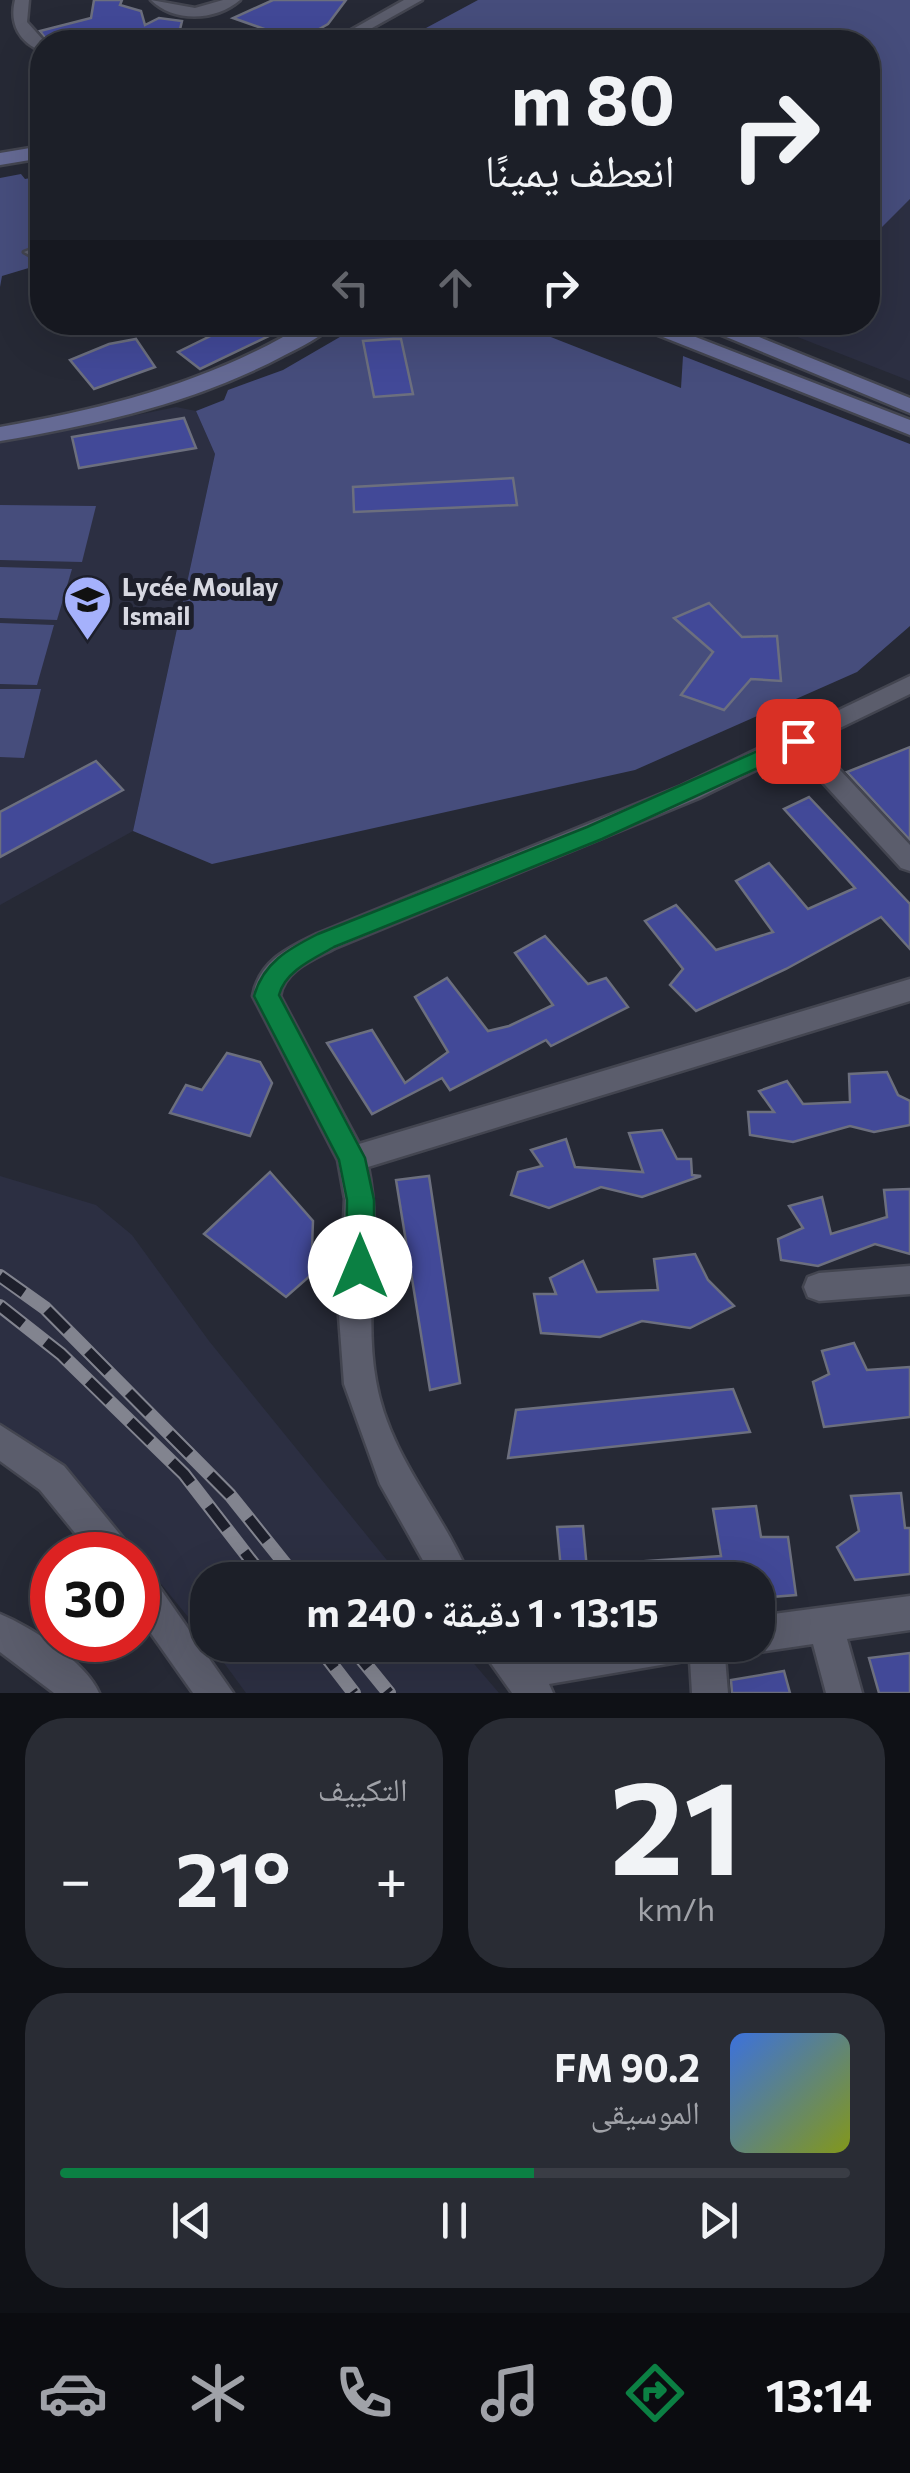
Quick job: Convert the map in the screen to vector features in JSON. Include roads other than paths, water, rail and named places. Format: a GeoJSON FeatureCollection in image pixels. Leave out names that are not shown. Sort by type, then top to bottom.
{"type":"FeatureCollection","features":[{"type":"Feature","properties":{"kind":"main road"},"geometry":{"type":"LineString","coordinates":[[0,145],[30,148]]}},
{"type":"Feature","properties":{"kind":"main road"},"geometry":{"type":"LineString","coordinates":[[0,159],[30,152]]}},
{"type":"Feature","properties":{"kind":"main road"},"geometry":{"type":"LineString","coordinates":[[0,434],[90,418],[192,392],[306,335]]}},
{"type":"Feature","properties":{"kind":"main road"},"geometry":{"type":"LineString","coordinates":[[670,335],[910,428]]}},
{"type":"Feature","properties":{"kind":"main road"},"geometry":{"type":"LineString","coordinates":[[733,335],[910,406]]}},
{"type":"Feature","properties":{"kind":"street"},"geometry":{"type":"LineString","coordinates":[[22,0],[17,14],[20,26],[30,36]]}},
{"type":"Feature","properties":{"kind":"street"},"geometry":{"type":"LineString","coordinates":[[158,0],[168,8],[196,12],[234,0]]}},
{"type":"Feature","properties":{"kind":"street"},"geometry":{"type":"LineString","coordinates":[[359,30],[415,0]]}},
{"type":"Feature","properties":{"kind":"street"},"geometry":{"type":"LineString","coordinates":[[370,24],[376,1]]}},
{"type":"Feature","properties":{"kind":"street"},"geometry":{"type":"LineString","coordinates":[[444,1562],[396,1476],[361,1385],[356,1354],[360,1200],[352,1158],[266,996],[268,983],[279,970],[326,940],[594,833],[798,741],[910,684]]}},
{"type":"Feature","properties":{"kind":"street"},"geometry":{"type":"LineString","coordinates":[[798,741],[910,861]]}},
{"type":"Feature","properties":{"kind":"street"},"geometry":{"type":"LineString","coordinates":[[352,1158],[524,1110],[910,990]]}},
{"type":"Feature","properties":{"kind":"street"},"geometry":{"type":"LineString","coordinates":[[818,1287],[910,1280]]}},
{"type":"Feature","properties":{"kind":"street"},"geometry":{"type":"LineString","coordinates":[[0,1441],[52,1478],[96,1532]]}},
{"type":"Feature","properties":{"kind":"street"},"geometry":{"type":"LineString","coordinates":[[775,1631],[910,1613]]}},
{"type":"Feature","properties":{"kind":"street"},"geometry":{"type":"LineString","coordinates":[[160,1617],[215,1693]]}},
{"type":"Feature","properties":{"kind":"street"},"geometry":{"type":"LineString","coordinates":[[825,1624],[844,1693]]}},
{"type":"Feature","properties":{"kind":"street"},"geometry":{"type":"LineString","coordinates":[[0,1632],[30,1650],[81,1693]]}},
{"type":"Feature","properties":{"kind":"street"},"geometry":{"type":"LineString","coordinates":[[515,1670],[569,1662]]}},
{"type":"Feature","properties":{"kind":"street"},"geometry":{"type":"LineString","coordinates":[[707,1662],[710,1693]]}},
{"type":"Feature","properties":{"kind":"railway"},"geometry":{"type":"LineString","coordinates":[[0,1276],[45,1308],[230,1495],[284,1562]]}},
{"type":"Feature","properties":{"kind":"railway"},"geometry":{"type":"LineString","coordinates":[[0,1306],[61,1354],[184,1474],[252,1562]]}},
{"type":"Feature","properties":{"kind":"railway"},"geometry":{"type":"LineString","coordinates":[[330,1662],[354,1693]]}},
{"type":"Feature","properties":{"kind":"railway"},"geometry":{"type":"LineString","coordinates":[[364,1662],[389,1693]]}},
{"type":"Feature","properties":{"kind":"place","name":"Lycée Moulay Ismail"},"geometry":{"type":"Point","coordinates":[87,642]}}]}
